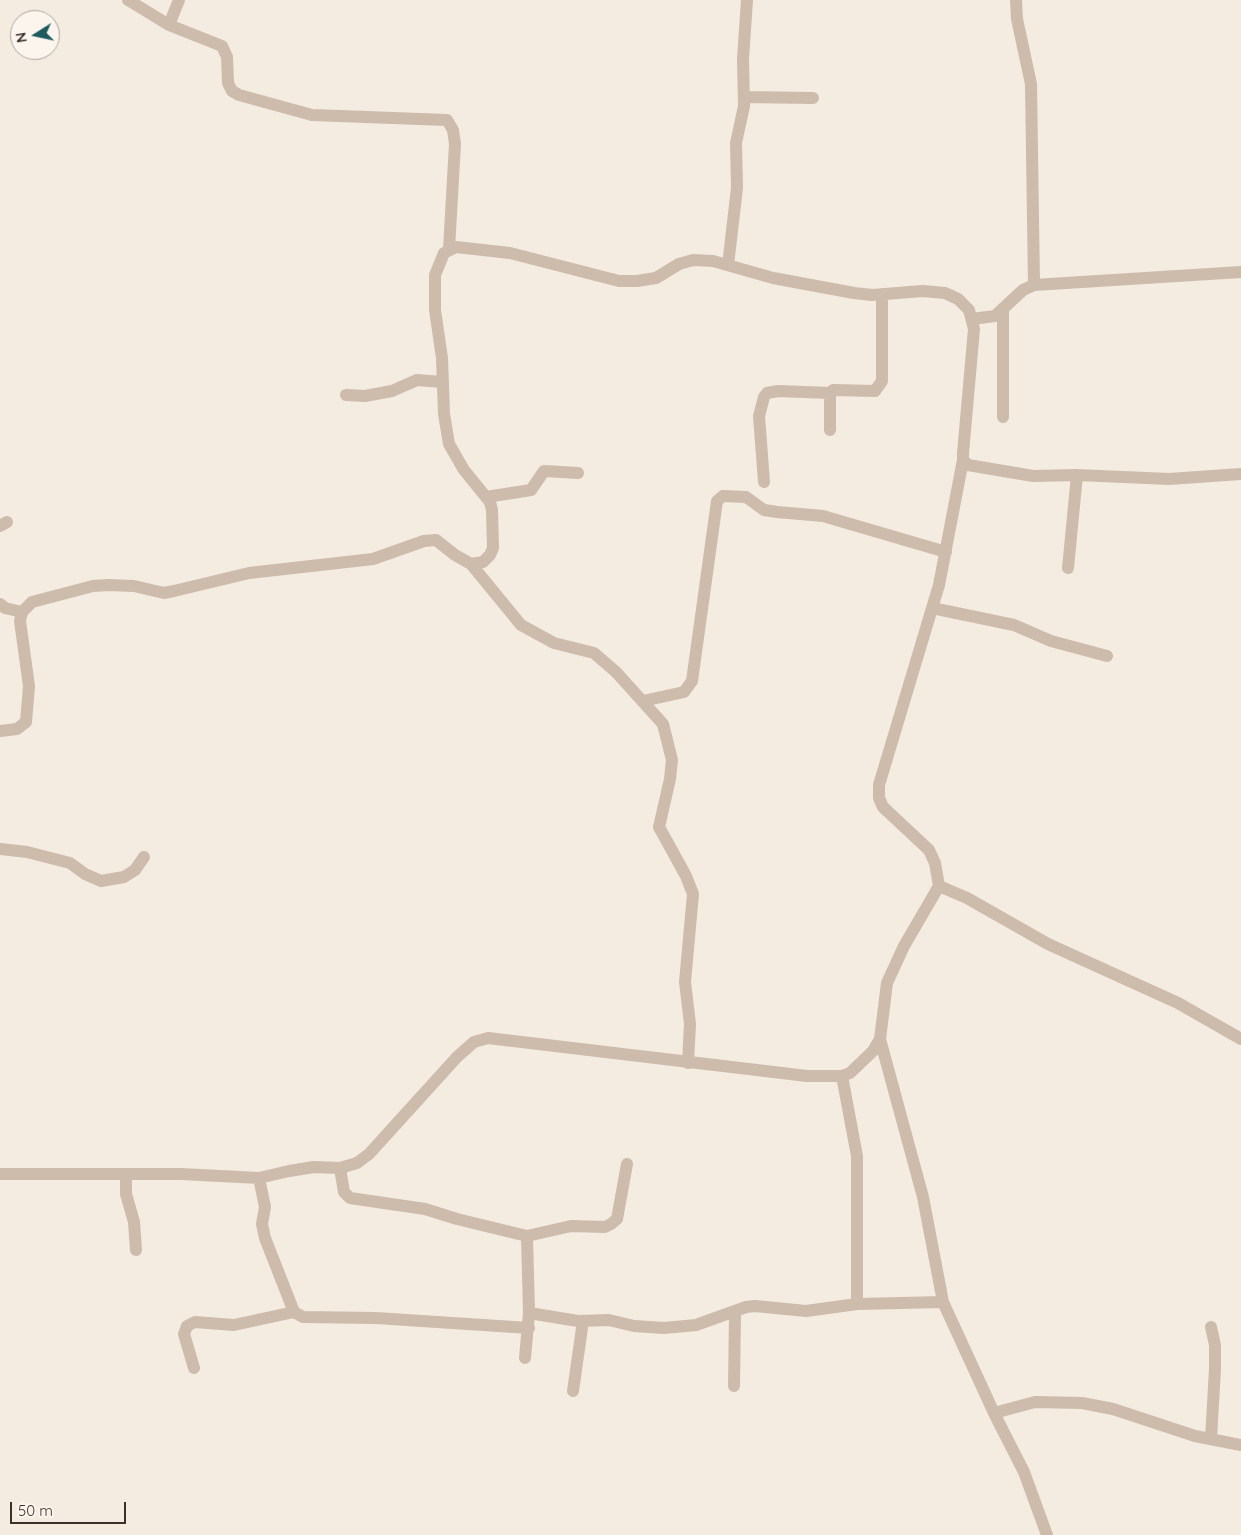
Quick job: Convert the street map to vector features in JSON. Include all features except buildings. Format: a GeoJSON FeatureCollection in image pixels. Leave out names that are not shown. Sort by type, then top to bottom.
{"type":"FeatureCollection","features":[{"type":"Feature","properties":{"kind":"street"},"geometry":{"type":"LineString","coordinates":[[128,0],[169,25],[222,46],[226,57],[228,83],[232,91],[239,95],[312,115],[447,120],[453,130],[455,144],[449,248],[440,260],[435,275],[434,288],[442,358],[444,414],[449,444],[464,470],[486,497],[492,510],[493,548],[490,555],[483,562],[471,564]]}},
{"type":"Feature","properties":{"kind":"street"},"geometry":{"type":"LineString","coordinates":[[169,25],[179,0]]}},
{"type":"Feature","properties":{"kind":"street"},"geometry":{"type":"LineString","coordinates":[[728,265],[737,188],[736,143],[744,97],[743,59],[747,0]]}},
{"type":"Feature","properties":{"kind":"street"},"geometry":{"type":"LineString","coordinates":[[1016,0],[1017,19],[1031,84],[1034,285]]}},
{"type":"Feature","properties":{"kind":"street"},"geometry":{"type":"LineString","coordinates":[[744,97],[813,98]]}},
{"type":"Feature","properties":{"kind":"street"},"geometry":{"type":"LineString","coordinates":[[449,248],[510,254],[619,281],[656,278],[679,264],[693,260],[712,261],[774,278],[854,293],[882,294],[923,290],[945,293],[965,304],[972,319],[974,329],[963,460],[946,552],[932,608],[879,785],[879,798],[883,807],[929,850],[935,863],[939,886],[904,946],[887,983],[880,1039],[923,1197],[943,1302],[994,1414],[1024,1472],[1047,1535]]}},
{"type":"Feature","properties":{"kind":"street"},"geometry":{"type":"LineString","coordinates":[[972,319],[995,316],[1002,312],[1023,290],[1034,285],[1241,272]]}},
{"type":"Feature","properties":{"kind":"street"},"geometry":{"type":"LineString","coordinates":[[764,482],[759,416],[764,397],[767,393],[778,391],[830,393],[833,390],[875,391],[879,388],[882,381],[882,294]]}},
{"type":"Feature","properties":{"kind":"street"},"geometry":{"type":"LineString","coordinates":[[1002,312],[1003,417]]}},
{"type":"Feature","properties":{"kind":"street"},"geometry":{"type":"LineString","coordinates":[[346,395],[365,396],[392,391],[417,380],[442,382]]}},
{"type":"Feature","properties":{"kind":"street"},"geometry":{"type":"LineString","coordinates":[[830,393],[830,430]]}},
{"type":"Feature","properties":{"kind":"street"},"geometry":{"type":"LineString","coordinates":[[963,460],[968,465],[1033,476],[1077,474],[1169,479],[1241,474]]}},
{"type":"Feature","properties":{"kind":"street"},"geometry":{"type":"LineString","coordinates":[[486,497],[531,490],[544,471],[578,473]]}},
{"type":"Feature","properties":{"kind":"street"},"geometry":{"type":"LineString","coordinates":[[1068,568],[1077,474]]}},
{"type":"Feature","properties":{"kind":"street"},"geometry":{"type":"LineString","coordinates":[[642,701],[684,692],[692,681],[717,501],[723,496],[746,497],[764,510],[823,516],[946,552]]}},
{"type":"Feature","properties":{"kind":"street"},"geometry":{"type":"LineString","coordinates":[[0,731],[17,729],[26,722],[29,686],[20,621],[22,612],[32,602],[93,586],[134,586],[164,593],[249,573],[373,559],[430,540],[436,540],[455,556],[471,564],[521,625],[554,643],[594,653],[616,672],[663,724],[672,760],[670,779],[659,828],[686,876],[693,894],[685,982],[690,1024],[688,1062]]}},
{"type":"Feature","properties":{"kind":"street"},"geometry":{"type":"LineString","coordinates":[[0,604],[5,608],[22,612]]}},
{"type":"Feature","properties":{"kind":"street"},"geometry":{"type":"LineString","coordinates":[[932,608],[1014,625],[1051,641],[1108,656]]}},
{"type":"Feature","properties":{"kind":"street"},"geometry":{"type":"LineString","coordinates":[[0,848],[70,862],[85,874],[101,881],[124,877],[135,870],[144,856]]}},
{"type":"Feature","properties":{"kind":"street"},"geometry":{"type":"LineString","coordinates":[[939,886],[967,898],[1048,944],[1178,1003],[1241,1039]]}},
{"type":"Feature","properties":{"kind":"street"},"geometry":{"type":"LineString","coordinates":[[0,1174],[181,1174],[259,1178],[289,1170],[314,1167],[340,1168],[356,1162],[369,1154],[457,1057],[474,1042],[488,1038],[807,1076],[842,1076],[850,1073],[873,1051],[880,1039]]}},
{"type":"Feature","properties":{"kind":"street"},"geometry":{"type":"LineString","coordinates":[[842,1076],[857,1156],[858,1304]]}},
{"type":"Feature","properties":{"kind":"street"},"geometry":{"type":"LineString","coordinates":[[340,1168],[344,1192],[350,1198],[425,1209],[527,1236],[571,1226],[606,1227],[611,1224],[617,1219],[627,1164]]}},
{"type":"Feature","properties":{"kind":"street"},"geometry":{"type":"LineString","coordinates":[[126,1175],[126,1194],[134,1222],[136,1250]]}},
{"type":"Feature","properties":{"kind":"street"},"geometry":{"type":"LineString","coordinates":[[259,1178],[265,1207],[262,1224],[265,1238],[294,1312]]}},
{"type":"Feature","properties":{"kind":"street"},"geometry":{"type":"LineString","coordinates":[[525,1358],[529,1328],[527,1236]]}},
{"type":"Feature","properties":{"kind":"street"},"geometry":{"type":"LineString","coordinates":[[529,1313],[583,1321],[609,1320],[634,1326],[679,1327],[696,1325],[735,1313],[746,1307],[755,1306],[806,1311],[858,1304],[943,1302]]}},
{"type":"Feature","properties":{"kind":"street"},"geometry":{"type":"LineString","coordinates":[[194,1368],[184,1334],[187,1326],[195,1322],[234,1325],[294,1312],[303,1316],[376,1318],[529,1328]]}},
{"type":"Feature","properties":{"kind":"street"},"geometry":{"type":"LineString","coordinates":[[734,1386],[735,1313]]}},
{"type":"Feature","properties":{"kind":"street"},"geometry":{"type":"LineString","coordinates":[[573,1392],[583,1321]]}},
{"type":"Feature","properties":{"kind":"street"},"geometry":{"type":"LineString","coordinates":[[1211,1327],[1215,1345],[1215,1370],[1211,1439]]}},
{"type":"Feature","properties":{"kind":"street"},"geometry":{"type":"LineString","coordinates":[[994,1414],[1035,1402],[1082,1403],[1113,1409],[1165,1427],[1241,1445]]}}]}
